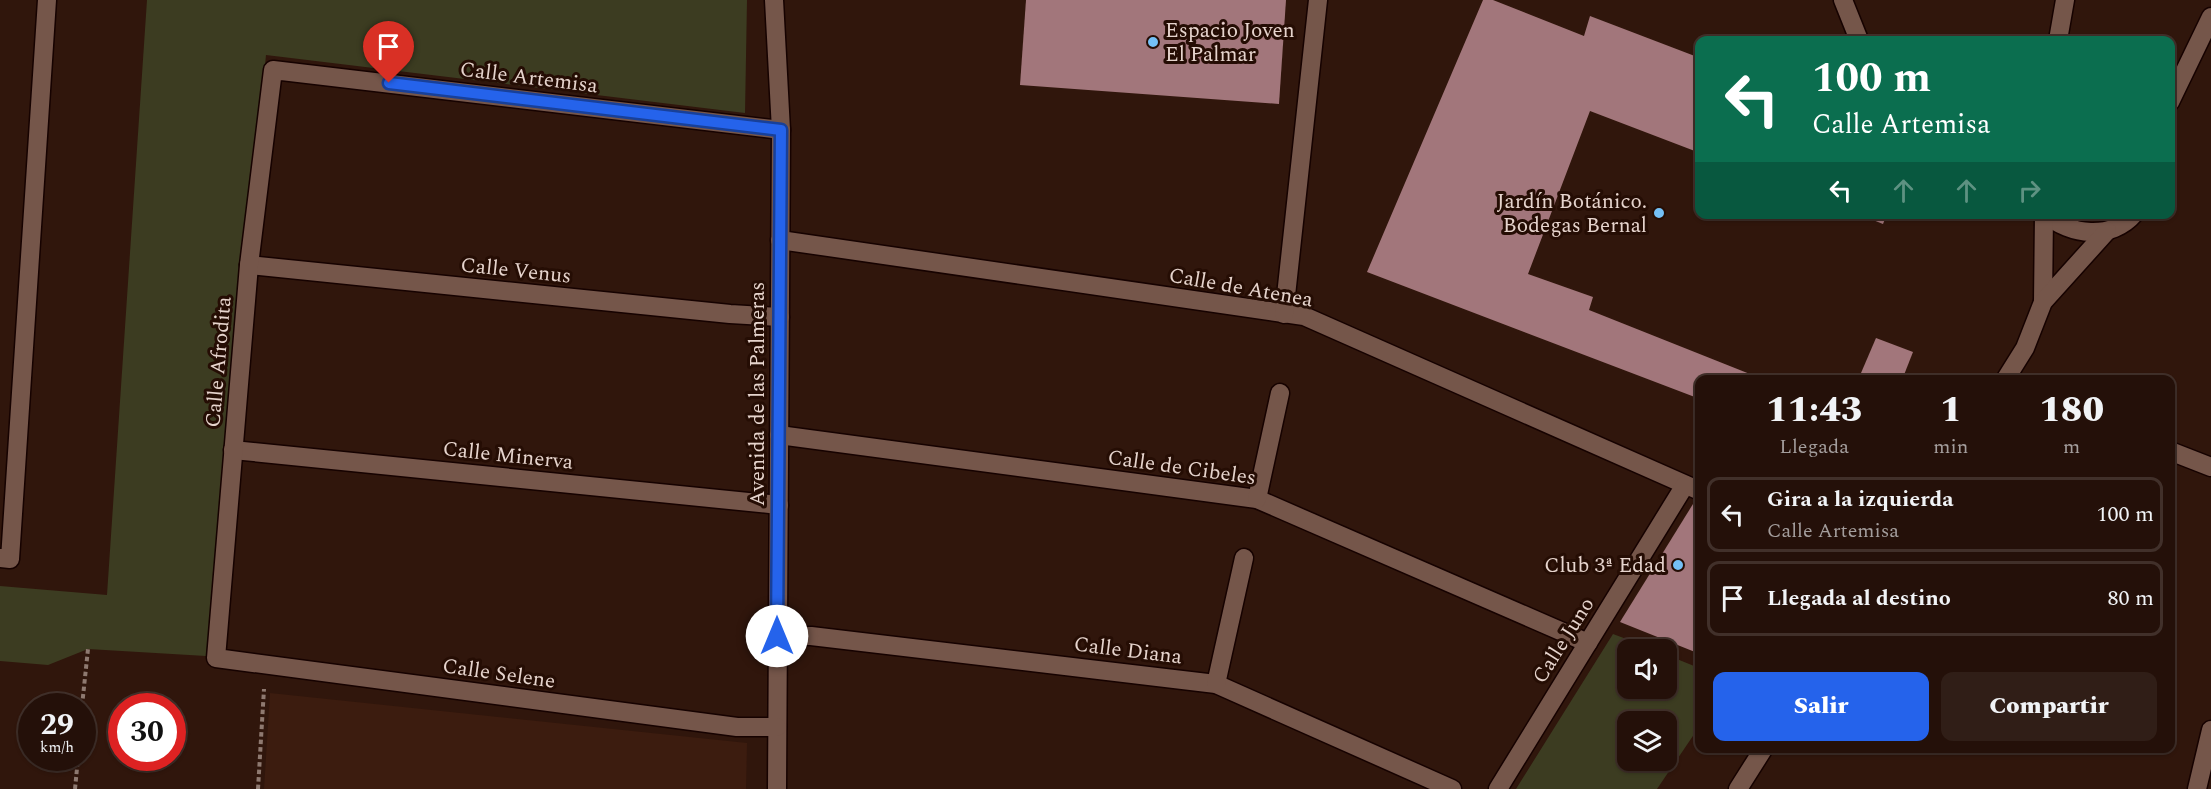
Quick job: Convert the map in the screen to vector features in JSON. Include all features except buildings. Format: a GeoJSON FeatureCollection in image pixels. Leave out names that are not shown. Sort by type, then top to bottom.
{"type":"FeatureCollection","features":[{"type":"Feature","properties":{"kind":"street"},"geometry":{"type":"LineString","coordinates":[[5,559],[47,0]]}},
{"type":"Feature","properties":{"kind":"street","name":"Avenida de las Palmeras"},"geometry":{"type":"LineString","coordinates":[[774,0],[781,130],[777,789]]}},
{"type":"Feature","properties":{"kind":"street"},"geometry":{"type":"LineString","coordinates":[[1284,314],[1318,0]]}},
{"type":"Feature","properties":{"kind":"street"},"geometry":{"type":"LineString","coordinates":[[1843,0],[1857,36]]}},
{"type":"Feature","properties":{"kind":"street"},"geometry":{"type":"LineString","coordinates":[[2059,36],[2065,0]]}},
{"type":"Feature","properties":{"kind":"street"},"geometry":{"type":"LineString","coordinates":[[2179,75],[2211,17]]}},
{"type":"Feature","properties":{"kind":"street","name":"Calle Artemisa"},"geometry":{"type":"LineString","coordinates":[[273,70],[781,130]]}},
{"type":"Feature","properties":{"kind":"street","name":"Calle Afrodita"},"geometry":{"type":"LineString","coordinates":[[216,658],[249,265],[273,70]]}},
{"type":"Feature","properties":{"kind":"street"},"geometry":{"type":"LineString","coordinates":[[2008,375],[2025,348],[2043,302],[2045,219]]}},
{"type":"Feature","properties":{"kind":"street"},"geometry":{"type":"LineString","coordinates":[[2053,219],[2065,227],[2085,232],[2107,231],[2128,219]]}},
{"type":"Feature","properties":{"kind":"street"},"geometry":{"type":"LineString","coordinates":[[2043,302],[2107,231]]}},
{"type":"Feature","properties":{"kind":"street","name":"Calle de Atenea"},"geometry":{"type":"LineString","coordinates":[[780,240],[1304,316],[1692,488]]}},
{"type":"Feature","properties":{"kind":"street","name":"Calle Venus"},"geometry":{"type":"LineString","coordinates":[[249,265],[730,314],[780,317]]}},
{"type":"Feature","properties":{"kind":"street"},"geometry":{"type":"LineString","coordinates":[[1257,499],[1280,393]]}},
{"type":"Feature","properties":{"kind":"street","name":"Calle de Cibeles"},"geometry":{"type":"LineString","coordinates":[[779,435],[1257,499],[1588,643]]}},
{"type":"Feature","properties":{"kind":"street","name":"Calle Minerva"},"geometry":{"type":"LineString","coordinates":[[233,450],[778,505]]}},
{"type":"Feature","properties":{"kind":"street"},"geometry":{"type":"LineString","coordinates":[[2175,453],[2211,467]]}},
{"type":"Feature","properties":{"kind":"street","name":"Calle Juno"},"geometry":{"type":"LineString","coordinates":[[1498,789],[1588,643],[1692,488]]}},
{"type":"Feature","properties":{"kind":"street"},"geometry":{"type":"LineString","coordinates":[[1216,684],[1244,558]]}},
{"type":"Feature","properties":{"kind":"street","name":"Calle Diana"},"geometry":{"type":"LineString","coordinates":[[777,636],[811,636],[1216,684],[1452,789]]}},
{"type":"Feature","properties":{"kind":"street","name":"Calle Selene"},"geometry":{"type":"LineString","coordinates":[[216,658],[737,727],[777,727]]}},
{"type":"Feature","properties":{"kind":"street"},"geometry":{"type":"LineString","coordinates":[[2197,789],[2208,759],[2211,730]]}},
{"type":"Feature","properties":{"kind":"street"},"geometry":{"type":"LineString","coordinates":[[1738,789],[1761,753]]}},
{"type":"Feature","properties":{"kind":"path"},"geometry":{"type":"LineString","coordinates":[[83,693],[88,649]]}},
{"type":"Feature","properties":{"kind":"path"},"geometry":{"type":"LineString","coordinates":[[258,789],[265,665]]}},
{"type":"Feature","properties":{"kind":"path"},"geometry":{"type":"LineString","coordinates":[[75,789],[77,771]]}},
{"type":"Feature","properties":{"kind":"shaded area"},"geometry":{"type":"Polygon","coordinates":[[[147,0],[747,0],[745,113],[266,55],[206,656],[88,649],[48,665],[0,661],[0,586],[107,595],[147,0]]]}},
{"type":"Feature","properties":{"kind":"shaded area"},"geometry":{"type":"Polygon","coordinates":[[[1613,634],[1626,639],[1617,639],[1617,699],[1677,699],[1677,659],[1695,666],[1695,733],[1677,759],[1677,711],[1617,711],[1617,771],[1669,771],[1657,789],[1516,789],[1613,634]]]}},
{"type":"Feature","properties":{"kind":"shaded area"},"geometry":{"type":"Polygon","coordinates":[[[270,693],[747,743],[746,789],[264,789],[270,693]]]}},
{"type":"Feature","properties":{"kind":"place","name":"Espacio Joven El Palmar"},"geometry":{"type":"Point","coordinates":[1153,42]}},
{"type":"Feature","properties":{"kind":"place","name":"Jardín Botánico. Bodegas Bernal"},"geometry":{"type":"Point","coordinates":[1659,213]}},
{"type":"Feature","properties":{"kind":"place","name":"Club 3ª Edad"},"geometry":{"type":"Point","coordinates":[1678,565]}},
{"type":"Feature","properties":{"kind":"route"},"geometry":{"type":"LineString","coordinates":[[389,83],[739,123],[781,130],[777,636]]}}]}
